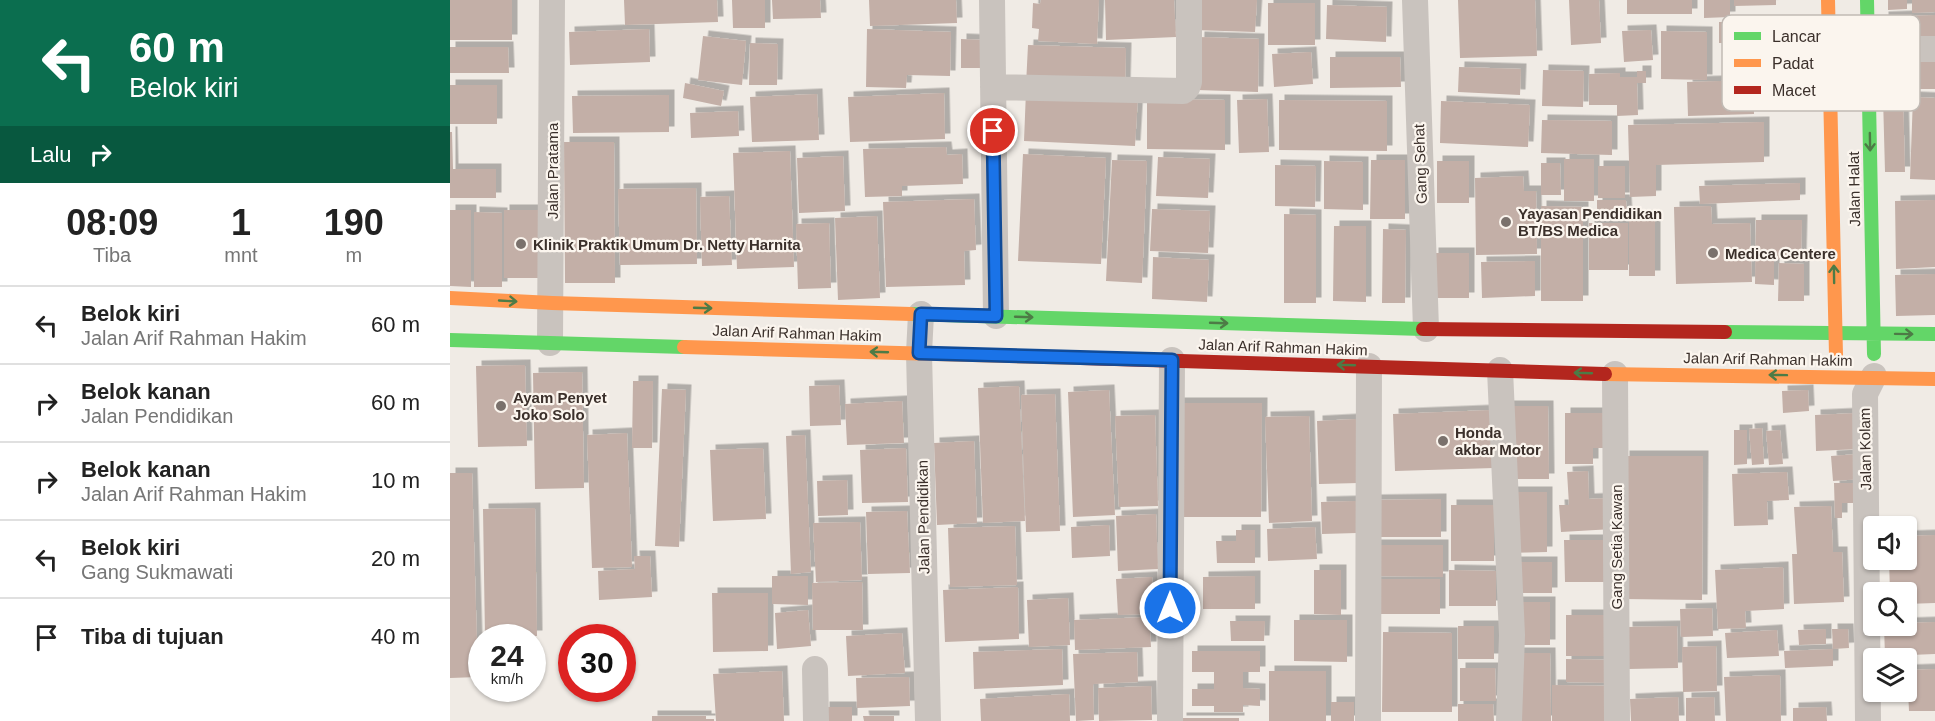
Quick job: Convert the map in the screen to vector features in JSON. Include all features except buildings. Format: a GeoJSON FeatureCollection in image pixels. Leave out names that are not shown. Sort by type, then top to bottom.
{"type":"FeatureCollection","features":[{"type":"Feature","properties":{"kind":"main road","name":"Jalan Halat"},"geometry":{"type":"LineString","coordinates":[[1828,0],[1828,15]]}},
{"type":"Feature","properties":{"kind":"main road","name":"Jalan Halat"},"geometry":{"type":"LineString","coordinates":[[1867,0],[1867,15]]}},
{"type":"Feature","properties":{"kind":"main road","name":"Jalan Halat"},"geometry":{"type":"LineString","coordinates":[[1831,111],[1837,376]]}},
{"type":"Feature","properties":{"kind":"main road","name":"Jalan Halat"},"geometry":{"type":"LineString","coordinates":[[1869,111],[1874,333],[1870,385]]}},
{"type":"Feature","properties":{"kind":"main road","name":"Jalan Arif Rahman Hakim"},"geometry":{"type":"LineString","coordinates":[[450,298],[1426,329],[1935,334]]}},
{"type":"Feature","properties":{"kind":"main road","name":"Jalan Arif Rahman Hakim"},"geometry":{"type":"LineString","coordinates":[[450,340],[1615,374],[1837,376]]}},
{"type":"Feature","properties":{"kind":"main road"},"geometry":{"type":"LineString","coordinates":[[1870,385],[1935,379]]}},
{"type":"Feature","properties":{"kind":"street","name":"Jalan Pratama"},"geometry":{"type":"LineString","coordinates":[[550,343],[552,0]]}},
{"type":"Feature","properties":{"kind":"street"},"geometry":{"type":"LineString","coordinates":[[992,0],[996,316]]}},
{"type":"Feature","properties":{"kind":"street"},"geometry":{"type":"LineString","coordinates":[[993,87],[1183,91],[1189,82],[1189,0]]}},
{"type":"Feature","properties":{"kind":"street","name":"Gang Sehat"},"geometry":{"type":"LineString","coordinates":[[1415,0],[1426,329]]}},
{"type":"Feature","properties":{"kind":"street","name":"Jalan Pendidikan"},"geometry":{"type":"LineString","coordinates":[[921,314],[919,353],[928,721]]}},
{"type":"Feature","properties":{"kind":"street"},"geometry":{"type":"LineString","coordinates":[[1170,721],[1172,360]]}},
{"type":"Feature","properties":{"kind":"street"},"geometry":{"type":"LineString","coordinates":[[1368,721],[1369,366]]}},
{"type":"Feature","properties":{"kind":"street"},"geometry":{"type":"LineString","coordinates":[[1500,370],[1512,635],[1509,721]]}},
{"type":"Feature","properties":{"kind":"street","name":"Gang Setia Kawan"},"geometry":{"type":"LineString","coordinates":[[1615,374],[1617,721]]}},
{"type":"Feature","properties":{"kind":"street","name":"Jalan Kolam"},"geometry":{"type":"LineString","coordinates":[[1837,376],[1870,385],[1868,721]]}},
{"type":"Feature","properties":{"kind":"street"},"geometry":{"type":"LineString","coordinates":[[815,669],[816,721]]}},
{"type":"Feature","properties":{"kind":"traffic: fast"},"geometry":{"type":"LineString","coordinates":[[1867,0],[1867,15]]}},
{"type":"Feature","properties":{"kind":"traffic: fast"},"geometry":{"type":"LineString","coordinates":[[1869,111],[1874,354]]}},
{"type":"Feature","properties":{"kind":"traffic: fast"},"geometry":{"type":"LineString","coordinates":[[911,314],[1423,329]]}},
{"type":"Feature","properties":{"kind":"traffic: fast"},"geometry":{"type":"LineString","coordinates":[[1725,332],[1935,334]]}},
{"type":"Feature","properties":{"kind":"traffic: fast"},"geometry":{"type":"LineString","coordinates":[[450,340],[684,347]]}},
{"type":"Feature","properties":{"kind":"traffic: slow"},"geometry":{"type":"LineString","coordinates":[[1828,0],[1828,15]]}},
{"type":"Feature","properties":{"kind":"traffic: slow"},"geometry":{"type":"LineString","coordinates":[[1831,111],[1836,355]]}},
{"type":"Feature","properties":{"kind":"traffic: slow"},"geometry":{"type":"LineString","coordinates":[[450,298],[911,314]]}},
{"type":"Feature","properties":{"kind":"traffic: slow"},"geometry":{"type":"LineString","coordinates":[[684,347],[1081,358]]}},
{"type":"Feature","properties":{"kind":"traffic: slow"},"geometry":{"type":"LineString","coordinates":[[1605,374],[1935,379]]}},
{"type":"Feature","properties":{"kind":"traffic: jam"},"geometry":{"type":"LineString","coordinates":[[1423,329],[1725,332]]}},
{"type":"Feature","properties":{"kind":"traffic: jam"},"geometry":{"type":"LineString","coordinates":[[1081,358],[1605,374]]}},
{"type":"Feature","properties":{"kind":"place","name":"Yayasan Pendidikan BT/BS Medica"},"geometry":{"type":"Point","coordinates":[1506,222]}},
{"type":"Feature","properties":{"kind":"place","name":"Klinik Praktik Umum Dr. Netty Harnita"},"geometry":{"type":"Point","coordinates":[521,244]}},
{"type":"Feature","properties":{"kind":"place","name":"Medica Centere"},"geometry":{"type":"Point","coordinates":[1713,253]}},
{"type":"Feature","properties":{"kind":"place","name":"Ayam Penyet Joko Solo"},"geometry":{"type":"Point","coordinates":[501,406]}},
{"type":"Feature","properties":{"kind":"place","name":"Honda akbar Motor"},"geometry":{"type":"Point","coordinates":[1443,441]}},
{"type":"Feature","properties":{"kind":"route"},"geometry":{"type":"LineString","coordinates":[[993,131],[996,316],[921,314],[919,353],[1172,360],[1170,608]]}}]}
